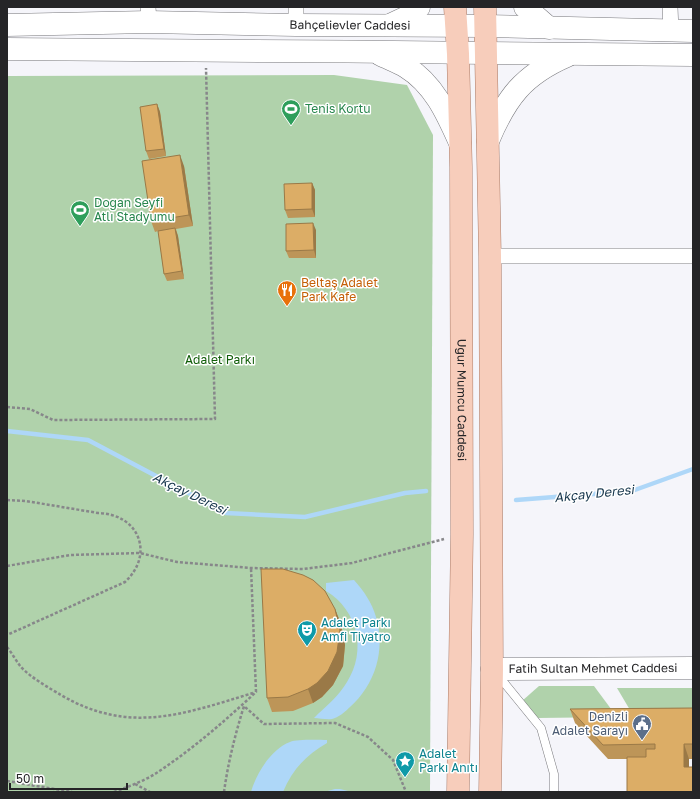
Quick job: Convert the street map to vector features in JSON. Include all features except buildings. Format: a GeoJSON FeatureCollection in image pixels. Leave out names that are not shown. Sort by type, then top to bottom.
{"type":"FeatureCollection","features":[{"type":"Feature","properties":{"kind":"main road"},"geometry":{"type":"LineString","coordinates":[[486,16],[490,256],[492,669],[490,792]]}},
{"type":"Feature","properties":{"kind":"main road","name":"Uğur Mumcu Caddesi"},"geometry":{"type":"LineString","coordinates":[[456,17],[460,143],[462,534],[458,792]]}},
{"type":"Feature","properties":{"kind":"street"},"geometry":{"type":"LineString","coordinates":[[389,26],[408,17],[419,7]]}},
{"type":"Feature","properties":{"kind":"street"},"geometry":{"type":"LineString","coordinates":[[525,7],[549,28]]}},
{"type":"Feature","properties":{"kind":"street"},"geometry":{"type":"LineString","coordinates":[[670,7],[671,31]]}},
{"type":"Feature","properties":{"kind":"street","name":"Bahçelievler Caddesi"},"geometry":{"type":"LineString","coordinates":[[7,25],[148,14],[296,16],[389,26],[456,17],[486,16],[549,28],[693,31]]}},
{"type":"Feature","properties":{"kind":"street"},"geometry":{"type":"LineString","coordinates":[[7,49],[693,56]]}},
{"type":"Feature","properties":{"kind":"street"},"geometry":{"type":"LineString","coordinates":[[376,52],[406,67],[423,81],[440,102],[460,143]]}},
{"type":"Feature","properties":{"kind":"street"},"geometry":{"type":"LineString","coordinates":[[488,141],[504,106],[521,85],[535,72],[572,54]]}},
{"type":"Feature","properties":{"kind":"street"},"geometry":{"type":"LineString","coordinates":[[490,256],[693,256]]}},
{"type":"Feature","properties":{"kind":"street","name":"Fatih Sultan Mehmet Caddesi"},"geometry":{"type":"LineString","coordinates":[[492,669],[693,668]]}},
{"type":"Feature","properties":{"kind":"lane"},"geometry":{"type":"LineString","coordinates":[[492,669],[541,728],[554,774],[554,792]]}},
{"type":"Feature","properties":{"kind":"path"},"geometry":{"type":"LineString","coordinates":[[7,407],[30,409],[53,420],[215,419],[206,50]]}},
{"type":"Feature","properties":{"kind":"path"},"geometry":{"type":"LineString","coordinates":[[7,500],[26,501],[98,513],[108,513],[118,516],[126,521],[133,529],[138,538],[140,553],[138,567],[125,582],[7,635]]}},
{"type":"Feature","properties":{"kind":"path"},"geometry":{"type":"LineString","coordinates":[[7,566],[70,555],[140,553],[177,562],[251,568],[303,569],[352,563],[462,534]]}},
{"type":"Feature","properties":{"kind":"path"},"geometry":{"type":"LineString","coordinates":[[251,568],[256,692]]}},
{"type":"Feature","properties":{"kind":"path"},"geometry":{"type":"LineString","coordinates":[[7,647],[22,667],[49,688],[77,705],[110,716],[139,718],[188,713],[256,692]]}},
{"type":"Feature","properties":{"kind":"path"},"geometry":{"type":"LineString","coordinates":[[114,792],[160,771],[215,729],[256,692]]}},
{"type":"Feature","properties":{"kind":"path"},"geometry":{"type":"LineString","coordinates":[[224,792],[235,733],[244,706],[264,724],[335,723],[368,737],[393,760],[406,792]]}},
{"type":"Feature","properties":{"kind":"path"},"geometry":{"type":"LineString","coordinates":[[7,782],[72,792]]}},
{"type":"Feature","properties":{"kind":"path"},"geometry":{"type":"LineString","coordinates":[[134,784],[150,792]]}},
{"type":"Feature","properties":{"kind":"green space","name":"Adalet Parkı"},"geometry":{"type":"Polygon","coordinates":[[[334,75],[407,85],[433,135],[430,792],[7,792],[7,76],[334,75]]]}},
{"type":"Feature","properties":{"kind":"green space"},"geometry":{"type":"Polygon","coordinates":[[[539,686],[594,686],[617,717],[538,718],[522,701],[539,686]]]}},
{"type":"Feature","properties":{"kind":"green space"},"geometry":{"type":"Polygon","coordinates":[[[617,688],[693,688],[693,710],[630,710],[617,688]]]}},
{"type":"Feature","properties":{"kind":"water"},"geometry":{"type":"Polygon","coordinates":[[[354,580],[367,597],[376,617],[380,642],[376,666],[372,678],[366,688],[359,698],[344,712],[332,719],[314,718],[336,697],[344,687],[353,670],[357,657],[358,645],[352,620],[346,609],[337,599],[326,591],[326,583],[354,580]]]}},
{"type":"Feature","properties":{"kind":"water"},"geometry":{"type":"Polygon","coordinates":[[[298,740],[327,740],[327,743],[300,764],[283,792],[251,792],[253,785],[265,763],[283,745],[298,740]]]}},
{"type":"Feature","properties":{"kind":"water"},"geometry":{"type":"Polygon","coordinates":[[[340,789],[352,792],[324,792],[340,789]]]}},
{"type":"Feature","properties":{"kind":"waterway","name":"Akçay Deresi"},"geometry":{"type":"LineString","coordinates":[[7,431],[88,440],[226,513],[305,517],[405,493],[426,491]]}},
{"type":"Feature","properties":{"kind":"waterway","name":"Akçay Deresi"},"geometry":{"type":"LineString","coordinates":[[516,500],[632,491],[693,469]]}},
{"type":"Feature","properties":{"kind":"place","name":"Tenis Kortu"},"geometry":{"type":"Point","coordinates":[291,126]}},
{"type":"Feature","properties":{"kind":"place","name":"Doğan Seyfi Atlı Stadyumu"},"geometry":{"type":"Point","coordinates":[80,227]}},
{"type":"Feature","properties":{"kind":"place","name":"Beltaş Adalet Park Kafe"},"geometry":{"type":"Point","coordinates":[287,307]}},
{"type":"Feature","properties":{"kind":"place","name":"Adalet Parkı Amfi Tiyatro"},"geometry":{"type":"Point","coordinates":[307,647]}},
{"type":"Feature","properties":{"kind":"place","name":"Denizli Adalet Sarayı"},"geometry":{"type":"Point","coordinates":[642,741]}},
{"type":"Feature","properties":{"kind":"place","name":"Adalet Parkı Anıtı"},"geometry":{"type":"Point","coordinates":[405,778]}}]}
